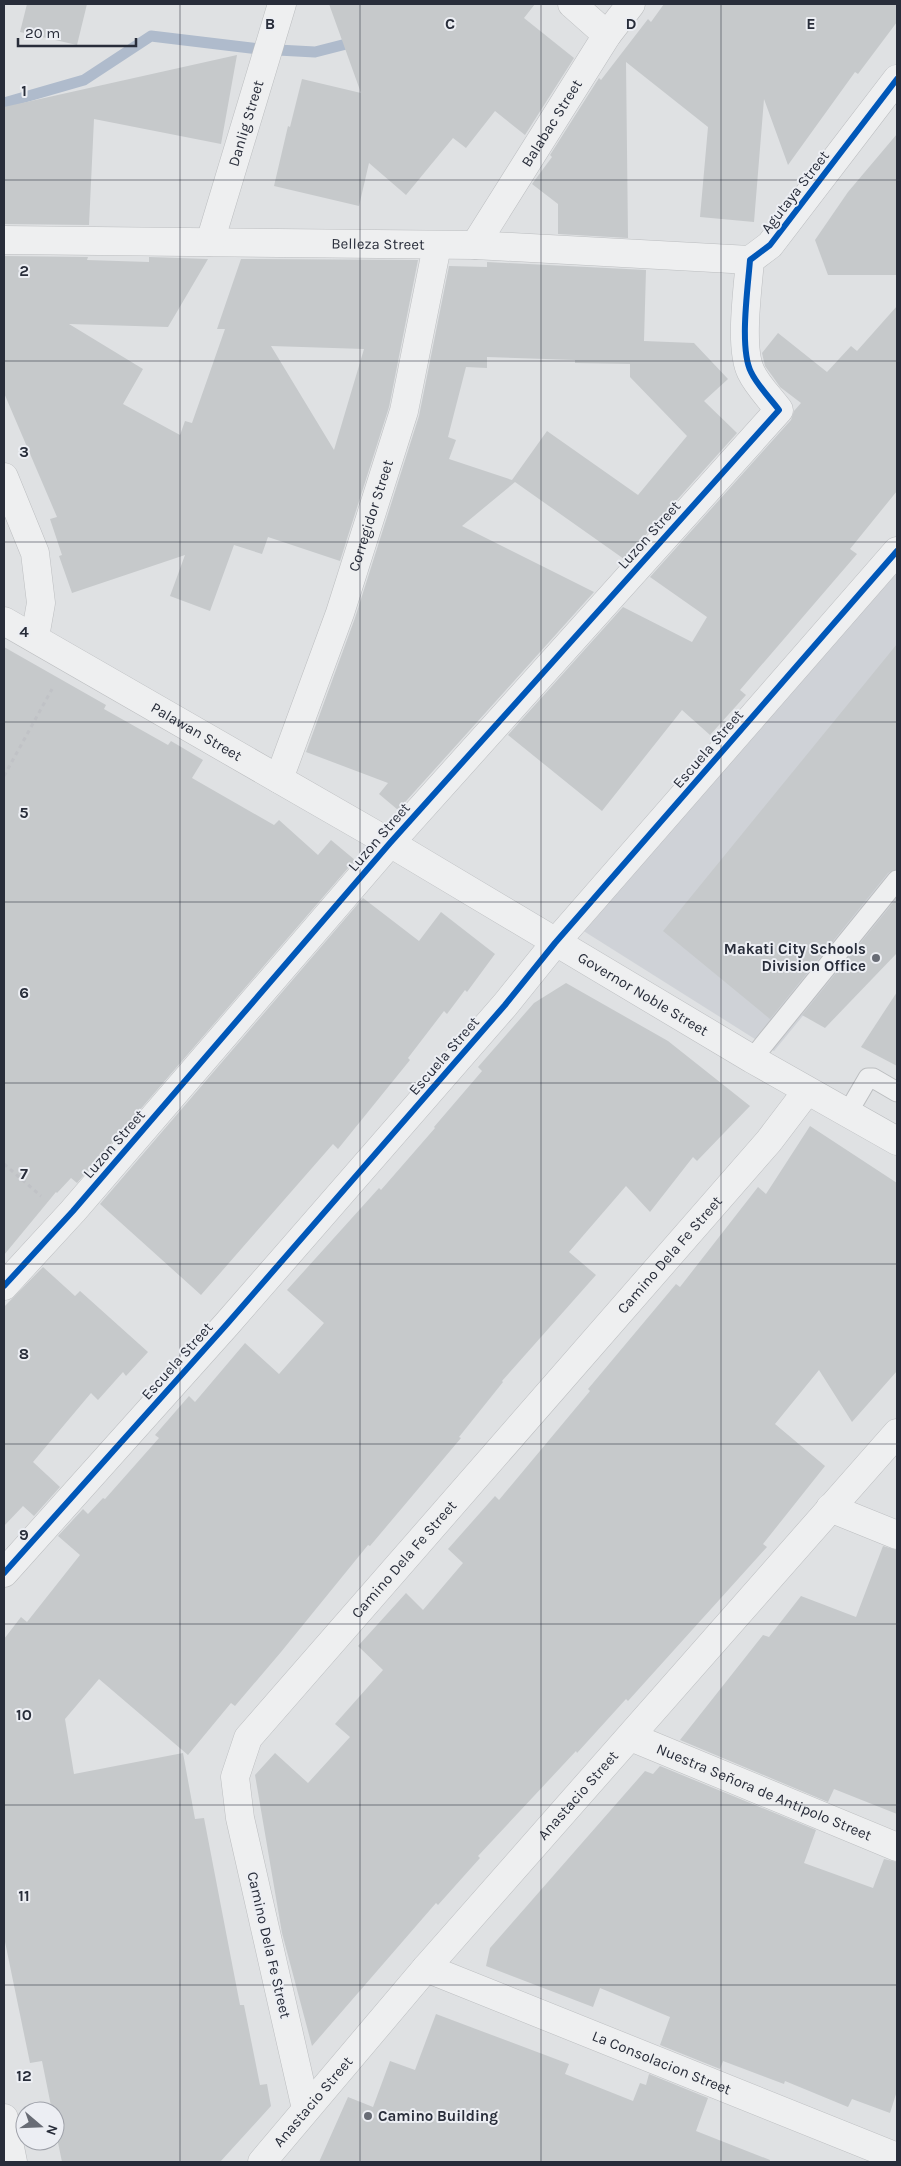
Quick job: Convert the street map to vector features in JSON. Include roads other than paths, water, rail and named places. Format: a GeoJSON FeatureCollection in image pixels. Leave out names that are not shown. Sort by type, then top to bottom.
{"type":"FeatureCollection","features":[{"type":"Feature","properties":{"kind":"street"},"geometry":{"type":"LineString","coordinates":[[572,4],[607,35]]}},
{"type":"Feature","properties":{"kind":"street","name":"Balabac Street"},"geometry":{"type":"LineString","coordinates":[[475,245],[607,35],[631,4]]}},
{"type":"Feature","properties":{"kind":"street","name":"Danlig Street"},"geometry":{"type":"LineString","coordinates":[[210,242],[279,16]]}},
{"type":"Feature","properties":{"kind":"street","name":"Agutaya Street"},"geometry":{"type":"LineString","coordinates":[[750,260],[770,244],[897,79]]}},
{"type":"Feature","properties":{"kind":"street","name":"Belleza Street"},"geometry":{"type":"LineString","coordinates":[[4,240],[475,245],[750,260]]}},
{"type":"Feature","properties":{"kind":"street","name":"Corregidor Street"},"geometry":{"type":"LineString","coordinates":[[279,779],[340,613],[404,410],[437,246]]}},
{"type":"Feature","properties":{"kind":"street","name":"Luzon Street"},"geometry":{"type":"LineString","coordinates":[[4,1286],[66,1218],[390,844],[779,410],[751,372],[747,358],[745,343],[750,260]]}},
{"type":"Feature","properties":{"kind":"street"},"geometry":{"type":"LineString","coordinates":[[4,477],[35,554],[41,603],[35,637]]}},
{"type":"Feature","properties":{"kind":"street","name":"Escuela Street"},"geometry":{"type":"LineString","coordinates":[[4,1574],[227,1324],[505,1005],[555,943],[897,551]]}},
{"type":"Feature","properties":{"kind":"street","name":"Palawan Street"},"geometry":{"type":"LineString","coordinates":[[4,621],[35,637],[390,844]]}},
{"type":"Feature","properties":{"kind":"street","name":"Governor Noble Street"},"geometry":{"type":"LineString","coordinates":[[390,844],[752,1059],[897,1141]]}},
{"type":"Feature","properties":{"kind":"street","name":"Camino Dela Fe Street"},"geometry":{"type":"LineString","coordinates":[[306,2109],[240,1818],[235,1777],[248,1738],[769,1141],[807,1091]]}},
{"type":"Feature","properties":{"kind":"street","name":"Anastacio Street"},"geometry":{"type":"LineString","coordinates":[[262,2162],[426,1968],[897,1433]]}},
{"type":"Feature","properties":{"kind":"street"},"geometry":{"type":"LineString","coordinates":[[830,1508],[897,1535]]}},
{"type":"Feature","properties":{"kind":"street","name":"Nuestra Señora de Antipolo Street"},"geometry":{"type":"LineString","coordinates":[[631,1737],[897,1847]]}},
{"type":"Feature","properties":{"kind":"street","name":"La Consolacion Street"},"geometry":{"type":"LineString","coordinates":[[426,1968],[897,2157]]}},
{"type":"Feature","properties":{"kind":"street"},"geometry":{"type":"LineString","coordinates":[[4,2118],[13,2162]]}},
{"type":"Feature","properties":{"kind":"lane"},"geometry":{"type":"LineString","coordinates":[[752,1059],[897,880]]}},
{"type":"Feature","properties":{"kind":"lane"},"geometry":{"type":"LineString","coordinates":[[847,1114],[868,1078],[873,1078],[897,1092]]}},
{"type":"Feature","properties":{"kind":"waterway"},"geometry":{"type":"LineString","coordinates":[[4,103],[84,80],[151,36],[259,49],[315,52],[358,41]]}},
{"type":"Feature","properties":{"kind":"place","name":"Makati City Schools Division Office"},"geometry":{"type":"Point","coordinates":[876,958]}},
{"type":"Feature","properties":{"kind":"place","name":"Camino Building"},"geometry":{"type":"Point","coordinates":[368,2116]}}]}
